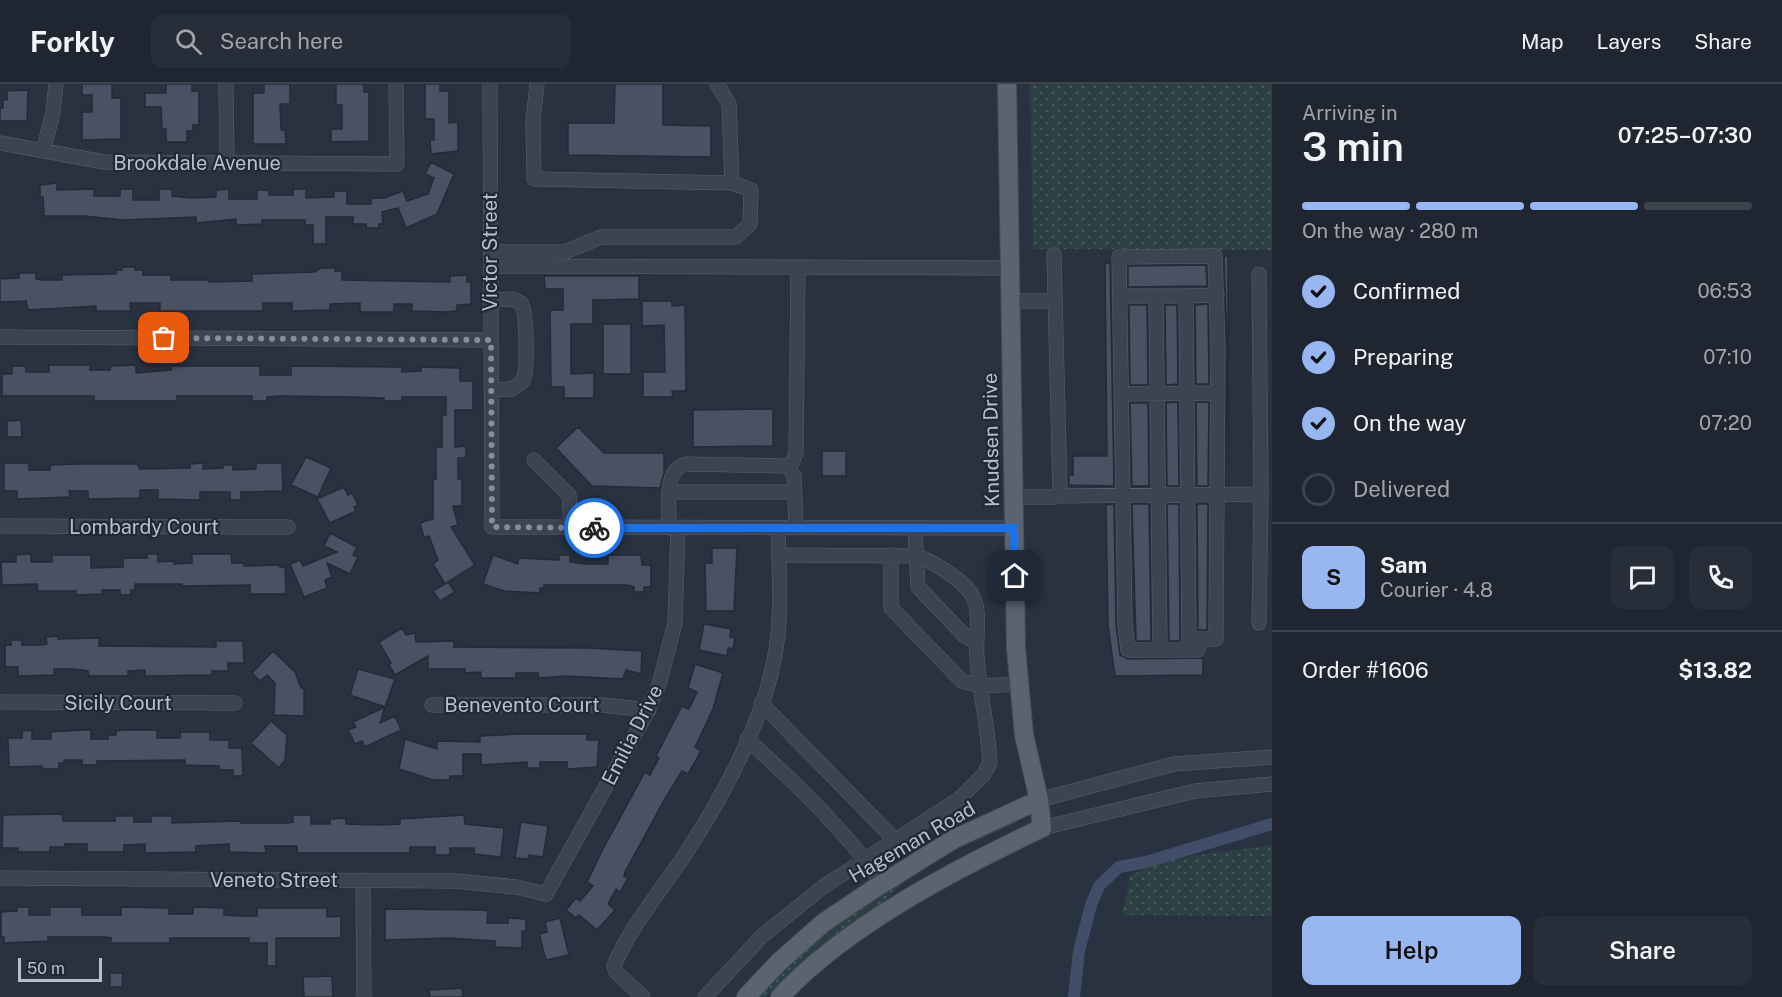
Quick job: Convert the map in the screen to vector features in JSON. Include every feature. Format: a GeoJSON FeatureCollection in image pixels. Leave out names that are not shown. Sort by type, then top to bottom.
{"type":"FeatureCollection","features":[{"type":"Feature","properties":{"kind":"main road","name":"Knudsen Drive"},"geometry":{"type":"LineString","coordinates":[[1007,84],[1016,648],[1024,735],[1039,800],[1042,828]]}},
{"type":"Feature","properties":{"kind":"main road","name":"Hageman Road"},"geometry":{"type":"LineString","coordinates":[[746,997],[779,962],[823,923],[882,883],[954,839],[1039,800]]}},
{"type":"Feature","properties":{"kind":"main road"},"geometry":{"type":"LineString","coordinates":[[780,997],[832,951],[878,918],[975,860],[1042,828]]}},
{"type":"Feature","properties":{"kind":"street"},"geometry":{"type":"LineString","coordinates":[[42,151],[53,113],[56,84]]}},
{"type":"Feature","properties":{"kind":"street"},"geometry":{"type":"LineString","coordinates":[[226,84],[227,163]]}},
{"type":"Feature","properties":{"kind":"street","name":"Brookdale Avenue"},"geometry":{"type":"LineString","coordinates":[[0,143],[104,162],[397,164],[396,84]]}},
{"type":"Feature","properties":{"kind":"street","name":"Victor Street"},"geometry":{"type":"LineString","coordinates":[[490,84],[492,527],[571,528]]}},
{"type":"Feature","properties":{"kind":"street"},"geometry":{"type":"LineString","coordinates":[[490,259],[565,252],[601,237],[736,237],[750,224],[751,190],[732,183],[534,179],[533,121],[537,84]]}},
{"type":"Feature","properties":{"kind":"street"},"geometry":{"type":"LineString","coordinates":[[717,84],[729,104],[732,183]]}},
{"type":"Feature","properties":{"kind":"street"},"geometry":{"type":"LineString","coordinates":[[1054,255],[1060,491],[1058,496]]}},
{"type":"Feature","properties":{"kind":"street"},"geometry":{"type":"LineString","coordinates":[[1215,256],[1217,295],[1216,639],[1199,639],[1198,650],[1128,650],[1122,495],[1119,257],[1215,256]]}},
{"type":"Feature","properties":{"kind":"street"},"geometry":{"type":"LineString","coordinates":[[490,259],[798,268],[1011,268]]}},
{"type":"Feature","properties":{"kind":"street"},"geometry":{"type":"LineString","coordinates":[[790,468],[796,453],[798,268]]}},
{"type":"Feature","properties":{"kind":"street"},"geometry":{"type":"LineString","coordinates":[[1259,274],[1261,494],[1259,623]]}},
{"type":"Feature","properties":{"kind":"street"},"geometry":{"type":"LineString","coordinates":[[1120,296],[1217,295]]}},
{"type":"Feature","properties":{"kind":"street"},"geometry":{"type":"LineString","coordinates":[[1156,296],[1160,650]]}},
{"type":"Feature","properties":{"kind":"street"},"geometry":{"type":"LineString","coordinates":[[1186,296],[1189,650]]}},
{"type":"Feature","properties":{"kind":"street"},"geometry":{"type":"LineString","coordinates":[[491,300],[510,299],[521,303],[524,309],[525,331],[523,381],[512,389],[491,390]]}},
{"type":"Feature","properties":{"kind":"street"},"geometry":{"type":"LineString","coordinates":[[1012,301],[1055,301]]}},
{"type":"Feature","properties":{"kind":"street"},"geometry":{"type":"LineString","coordinates":[[0,338],[491,340]]}},
{"type":"Feature","properties":{"kind":"street"},"geometry":{"type":"LineString","coordinates":[[1121,394],[1218,393]]}},
{"type":"Feature","properties":{"kind":"street"},"geometry":{"type":"LineString","coordinates":[[534,460],[569,495],[571,528],[1014,528]]}},
{"type":"Feature","properties":{"kind":"street"},"geometry":{"type":"LineString","coordinates":[[795,492],[670,492],[672,474],[678,467],[686,464],[784,465],[790,468],[794,476],[795,492],[796,528]]}},
{"type":"Feature","properties":{"kind":"street","name":"Emilia Drive"},"geometry":{"type":"LineString","coordinates":[[546,894],[649,710],[669,655],[675,623],[674,528],[670,492]]}},
{"type":"Feature","properties":{"kind":"street"},"geometry":{"type":"LineString","coordinates":[[1014,497],[1261,494]]}},
{"type":"Feature","properties":{"kind":"street","name":"Lombardy Court"},"geometry":{"type":"LineString","coordinates":[[0,526],[288,528]]}},
{"type":"Feature","properties":{"kind":"street"},"geometry":{"type":"LineString","coordinates":[[643,997],[616,972],[618,957],[689,849],[731,773],[761,703],[774,660],[779,596],[778,528]]}},
{"type":"Feature","properties":{"kind":"street"},"geometry":{"type":"LineString","coordinates":[[915,528],[918,587],[964,635],[977,643]]}},
{"type":"Feature","properties":{"kind":"street"},"geometry":{"type":"LineString","coordinates":[[705,997],[761,937],[824,886],[959,799],[988,769],[989,748],[974,598],[933,561],[916,556],[778,555]]}},
{"type":"Feature","properties":{"kind":"street"},"geometry":{"type":"LineString","coordinates":[[891,555],[891,608],[962,681],[981,686],[1020,684]]}},
{"type":"Feature","properties":{"kind":"street","name":"Sicily Court"},"geometry":{"type":"LineString","coordinates":[[0,702],[235,704]]}},
{"type":"Feature","properties":{"kind":"street"},"geometry":{"type":"LineString","coordinates":[[761,703],[894,839]]}},
{"type":"Feature","properties":{"kind":"street","name":"Benevento Court"},"geometry":{"type":"LineString","coordinates":[[432,705],[603,705],[649,710]]}},
{"type":"Feature","properties":{"kind":"street"},"geometry":{"type":"LineString","coordinates":[[747,739],[865,858],[882,883]]}},
{"type":"Feature","properties":{"kind":"street","name":"Hageman Road"},"geometry":{"type":"LineString","coordinates":[[1039,800],[1174,764],[1272,758]]}},
{"type":"Feature","properties":{"kind":"street"},"geometry":{"type":"LineString","coordinates":[[1042,828],[1195,791],[1272,784]]}},
{"type":"Feature","properties":{"kind":"street","name":"Veneto Street"},"geometry":{"type":"LineString","coordinates":[[0,878],[486,883],[546,894]]}},
{"type":"Feature","properties":{"kind":"street"},"geometry":{"type":"LineString","coordinates":[[363,880],[364,997]]}},
{"type":"Feature","properties":{"kind":"green space"},"geometry":{"type":"Polygon","coordinates":[[[1030,84],[1272,84],[1272,250],[1033,249],[1030,84]]]}},
{"type":"Feature","properties":{"kind":"green space"},"geometry":{"type":"Polygon","coordinates":[[[1014,821],[1016,823],[953,851],[913,874],[878,907],[835,937],[765,997],[755,997],[783,969],[843,918],[909,874],[978,837],[1014,821]]]}},
{"type":"Feature","properties":{"kind":"green space"},"geometry":{"type":"Polygon","coordinates":[[[1272,845],[1272,916],[1122,915],[1130,876],[1163,860],[1272,845]]]}},
{"type":"Feature","properties":{"kind":"building"},"geometry":{"type":"Polygon","coordinates":[[[82,84],[112,84],[112,98],[121,98],[121,139],[82,140],[82,112],[92,112],[92,95],[82,95],[82,84]]]}},
{"type":"Feature","properties":{"kind":"building"},"geometry":{"type":"Polygon","coordinates":[[[166,84],[192,84],[192,91],[199,91],[199,125],[193,125],[193,131],[187,131],[187,142],[166,142],[166,129],[162,129],[161,107],[145,107],[145,93],[166,93],[166,84]]]}},
{"type":"Feature","properties":{"kind":"building"},"geometry":{"type":"Polygon","coordinates":[[[264,84],[290,84],[290,104],[280,104],[281,130],[285,130],[286,144],[253,144],[253,93],[264,93],[264,84]]]}},
{"type":"Feature","properties":{"kind":"building"},"geometry":{"type":"Polygon","coordinates":[[[336,84],[361,84],[364,85],[364,92],[369,92],[369,141],[331,142],[331,129],[342,129],[342,105],[336,105],[336,84]]]}},
{"type":"Feature","properties":{"kind":"building"},"geometry":{"type":"Polygon","coordinates":[[[425,84],[440,84],[440,91],[449,91],[449,123],[458,122],[458,151],[431,154],[430,140],[434,140],[434,119],[425,119],[425,84]]]}},
{"type":"Feature","properties":{"kind":"building"},"geometry":{"type":"Polygon","coordinates":[[[615,84],[663,84],[663,125],[711,126],[711,157],[568,155],[568,123],[614,123],[615,84]]]}},
{"type":"Feature","properties":{"kind":"building"},"geometry":{"type":"Polygon","coordinates":[[[28,90],[27,121],[0,121],[0,108],[3,108],[3,100],[7,100],[7,91],[28,90]]]}},
{"type":"Feature","properties":{"kind":"building"},"geometry":{"type":"Polygon","coordinates":[[[431,162],[454,174],[437,214],[406,228],[398,208],[382,212],[383,224],[379,224],[379,228],[366,228],[366,224],[353,224],[353,217],[326,217],[326,244],[313,244],[313,225],[305,225],[305,220],[262,220],[262,224],[236,225],[236,219],[196,223],[196,217],[122,220],[85,216],[44,216],[43,197],[40,197],[40,185],[57,183],[57,190],[94,189],[94,196],[120,196],[120,189],[133,189],[133,200],[159,200],[159,189],[172,189],[172,196],[190,198],[216,197],[216,190],[229,189],[229,199],[257,199],[257,190],[269,190],[269,195],[293,195],[293,189],[306,189],[306,198],[334,197],[334,191],[347,191],[347,204],[371,204],[371,198],[384,198],[403,191],[407,201],[428,194],[434,178],[425,174],[431,162]]]}},
{"type":"Feature","properties":{"kind":"building"},"geometry":{"type":"Polygon","coordinates":[[[1224,256],[1228,256],[1228,485],[1226,485],[1227,347],[1224,256]]]}},
{"type":"Feature","properties":{"kind":"building"},"geometry":{"type":"Polygon","coordinates":[[[1105,263],[1110,263],[1114,486],[1069,485],[1069,475],[1073,475],[1073,456],[1107,456],[1105,263]]]}},
{"type":"Feature","properties":{"kind":"building"},"geometry":{"type":"Polygon","coordinates":[[[1206,265],[1207,286],[1128,287],[1128,266],[1206,265]]]}},
{"type":"Feature","properties":{"kind":"building"},"geometry":{"type":"Polygon","coordinates":[[[122,267],[135,267],[135,270],[143,270],[143,275],[171,275],[171,280],[209,280],[209,282],[252,281],[252,274],[314,272],[321,268],[335,268],[335,271],[342,271],[342,280],[450,282],[450,276],[467,275],[467,282],[471,282],[471,304],[457,305],[457,311],[446,312],[412,311],[412,304],[394,304],[394,312],[360,312],[360,303],[330,304],[330,310],[292,311],[292,303],[263,303],[263,311],[160,311],[160,303],[130,303],[131,311],[96,311],[96,306],[28,310],[26,301],[0,302],[0,279],[19,278],[19,273],[36,273],[36,279],[41,280],[62,280],[62,275],[116,274],[116,270],[122,270],[122,267]]]}},
{"type":"Feature","properties":{"kind":"building"},"geometry":{"type":"Polygon","coordinates":[[[544,276],[639,276],[639,299],[593,300],[593,324],[571,324],[571,374],[594,373],[594,398],[564,398],[564,387],[551,387],[550,310],[563,310],[563,289],[545,289],[544,276]]]}},
{"type":"Feature","properties":{"kind":"building"},"geometry":{"type":"Polygon","coordinates":[[[642,301],[672,301],[672,306],[685,305],[686,391],[672,391],[673,397],[643,397],[643,372],[665,372],[664,325],[642,326],[642,301]]]}},
{"type":"Feature","properties":{"kind":"building"},"geometry":{"type":"Polygon","coordinates":[[[1208,304],[1209,384],[1196,384],[1195,305],[1208,304]]]}},
{"type":"Feature","properties":{"kind":"building"},"geometry":{"type":"Polygon","coordinates":[[[1129,305],[1147,305],[1148,385],[1130,385],[1129,305]]]}},
{"type":"Feature","properties":{"kind":"building"},"geometry":{"type":"Polygon","coordinates":[[[1165,305],[1177,305],[1178,384],[1166,385],[1165,305]]]}},
{"type":"Feature","properties":{"kind":"building"},"geometry":{"type":"Polygon","coordinates":[[[603,324],[631,324],[631,374],[603,374],[603,324]]]}},
{"type":"Feature","properties":{"kind":"building"},"geometry":{"type":"Polygon","coordinates":[[[49,365],[90,365],[90,370],[110,370],[110,366],[136,365],[136,373],[171,370],[171,366],[260,366],[260,375],[291,375],[291,366],[402,367],[402,372],[421,371],[421,367],[460,368],[460,381],[473,381],[473,410],[455,410],[455,447],[466,446],[466,458],[458,458],[458,479],[462,479],[462,506],[453,506],[458,525],[451,527],[475,565],[445,584],[433,564],[438,560],[429,536],[424,538],[420,523],[433,519],[436,447],[442,447],[442,415],[446,415],[446,397],[402,397],[402,401],[384,401],[384,398],[279,396],[267,397],[267,401],[252,401],[252,396],[177,396],[177,401],[94,401],[94,396],[2,396],[2,374],[12,374],[12,366],[26,366],[26,372],[49,372],[49,365]]]}},
{"type":"Feature","properties":{"kind":"building"},"geometry":{"type":"Polygon","coordinates":[[[1178,402],[1179,486],[1167,486],[1166,403],[1178,402]]]}},
{"type":"Feature","properties":{"kind":"building"},"geometry":{"type":"Polygon","coordinates":[[[1196,402],[1209,402],[1208,486],[1197,486],[1196,402]]]}},
{"type":"Feature","properties":{"kind":"building"},"geometry":{"type":"Polygon","coordinates":[[[1130,403],[1148,403],[1149,486],[1132,486],[1130,403]]]}},
{"type":"Feature","properties":{"kind":"building"},"geometry":{"type":"Polygon","coordinates":[[[773,409],[773,446],[693,447],[693,410],[773,409]]]}},
{"type":"Feature","properties":{"kind":"building"},"geometry":{"type":"Polygon","coordinates":[[[21,420],[22,437],[7,437],[7,421],[21,420]]]}},
{"type":"Feature","properties":{"kind":"building"},"geometry":{"type":"Polygon","coordinates":[[[578,427],[604,453],[664,453],[664,473],[660,488],[592,486],[556,448],[578,427]]]}},
{"type":"Feature","properties":{"kind":"building"},"geometry":{"type":"Polygon","coordinates":[[[822,451],[846,451],[846,476],[822,476],[822,451]]]}},
{"type":"Feature","properties":{"kind":"building"},"geometry":{"type":"Polygon","coordinates":[[[306,457],[331,468],[318,497],[291,485],[306,457]]]}},
{"type":"Feature","properties":{"kind":"building"},"geometry":{"type":"Polygon","coordinates":[[[4,463],[29,463],[29,470],[50,470],[50,465],[78,464],[137,464],[140,469],[190,468],[190,464],[203,463],[203,469],[233,465],[233,470],[256,469],[256,463],[282,463],[283,491],[241,492],[241,500],[230,500],[230,492],[200,492],[200,500],[158,499],[158,490],[140,490],[140,498],[88,499],[88,491],[69,491],[70,497],[17,499],[17,491],[4,491],[4,463]]]}},
{"type":"Feature","properties":{"kind":"building"},"geometry":{"type":"Polygon","coordinates":[[[344,487],[348,495],[352,493],[358,505],[354,507],[356,511],[330,523],[317,499],[344,487]]]}},
{"type":"Feature","properties":{"kind":"building"},"geometry":{"type":"Polygon","coordinates":[[[1114,504],[1116,625],[1120,655],[1128,659],[1203,658],[1203,675],[1115,676],[1108,625],[1106,505],[1114,504]]]}},
{"type":"Feature","properties":{"kind":"building"},"geometry":{"type":"Polygon","coordinates":[[[1132,504],[1149,504],[1151,641],[1136,641],[1132,504]]]}},
{"type":"Feature","properties":{"kind":"building"},"geometry":{"type":"Polygon","coordinates":[[[1167,504],[1179,504],[1180,641],[1169,641],[1167,504]]]}},
{"type":"Feature","properties":{"kind":"building"},"geometry":{"type":"Polygon","coordinates":[[[1197,504],[1208,504],[1207,630],[1198,630],[1197,504]]]}},
{"type":"Feature","properties":{"kind":"building"},"geometry":{"type":"Polygon","coordinates":[[[330,533],[357,547],[353,555],[358,557],[350,574],[327,563],[332,577],[325,580],[327,588],[304,597],[290,564],[300,560],[303,566],[337,552],[324,546],[330,533]]]}},
{"type":"Feature","properties":{"kind":"building"},"geometry":{"type":"Polygon","coordinates":[[[712,548],[737,548],[734,611],[706,611],[705,563],[712,563],[712,548]]]}},
{"type":"Feature","properties":{"kind":"building"},"geometry":{"type":"Polygon","coordinates":[[[31,554],[31,562],[52,562],[52,555],[91,555],[91,568],[123,567],[123,558],[147,558],[147,554],[158,554],[158,562],[174,561],[174,564],[192,563],[192,554],[231,554],[232,563],[244,563],[244,566],[280,565],[280,568],[285,566],[286,594],[250,594],[250,585],[135,584],[135,590],[131,590],[131,595],[120,595],[120,590],[102,590],[102,594],[76,595],[76,591],[38,591],[37,584],[2,585],[1,562],[16,562],[16,555],[31,554]]]}},
{"type":"Feature","properties":{"kind":"building"},"geometry":{"type":"Polygon","coordinates":[[[493,555],[518,564],[518,558],[559,560],[559,555],[570,555],[570,562],[608,564],[608,555],[641,555],[642,565],[651,565],[651,587],[644,587],[644,592],[634,592],[634,587],[627,585],[544,585],[544,588],[540,588],[540,593],[504,591],[483,584],[493,555]]]}},
{"type":"Feature","properties":{"kind":"building"},"geometry":{"type":"Polygon","coordinates":[[[448,582],[455,592],[440,601],[433,591],[448,582]]]}},
{"type":"Feature","properties":{"kind":"building"},"geometry":{"type":"Polygon","coordinates":[[[704,624],[731,629],[730,637],[735,638],[733,649],[728,648],[727,656],[699,650],[704,624]]]}},
{"type":"Feature","properties":{"kind":"building"},"geometry":{"type":"Polygon","coordinates":[[[402,628],[406,635],[415,633],[416,642],[454,641],[454,647],[588,648],[642,651],[641,674],[626,670],[623,679],[566,676],[539,678],[538,673],[516,673],[516,678],[481,678],[481,672],[465,673],[465,669],[428,669],[428,656],[395,675],[379,642],[402,628]]]}},
{"type":"Feature","properties":{"kind":"building"},"geometry":{"type":"Polygon","coordinates":[[[58,636],[58,639],[99,638],[99,646],[216,647],[216,641],[243,641],[244,663],[228,663],[228,671],[212,671],[212,675],[145,676],[145,670],[128,671],[128,676],[89,676],[88,671],[54,669],[54,675],[18,676],[18,667],[5,667],[5,645],[11,645],[11,640],[22,640],[22,645],[42,645],[47,644],[46,637],[58,636]]]}},
{"type":"Feature","properties":{"kind":"building"},"geometry":{"type":"Polygon","coordinates":[[[273,651],[295,672],[301,688],[304,688],[304,716],[274,715],[275,683],[267,675],[260,681],[252,673],[273,651]]]}},
{"type":"Feature","properties":{"kind":"building"},"geometry":{"type":"Polygon","coordinates":[[[695,664],[723,673],[713,709],[695,747],[701,751],[688,774],[682,771],[666,797],[625,872],[624,876],[628,878],[620,892],[616,889],[608,904],[615,910],[597,930],[579,915],[576,918],[566,910],[576,898],[580,901],[593,886],[587,882],[604,847],[645,772],[650,775],[659,758],[656,756],[682,706],[689,709],[697,692],[688,688],[695,664]]]}},
{"type":"Feature","properties":{"kind":"building"},"geometry":{"type":"Polygon","coordinates":[[[358,669],[395,679],[385,707],[350,695],[358,669]]]}},
{"type":"Feature","properties":{"kind":"building"},"geometry":{"type":"Polygon","coordinates":[[[385,707],[380,723],[395,716],[401,730],[365,747],[362,741],[355,744],[348,730],[356,727],[353,722],[385,707]]]}},
{"type":"Feature","properties":{"kind":"building"},"geometry":{"type":"Polygon","coordinates":[[[271,721],[287,735],[285,760],[279,768],[251,743],[271,721]]]}},
{"type":"Feature","properties":{"kind":"building"},"geometry":{"type":"Polygon","coordinates":[[[32,730],[32,739],[51,739],[51,732],[80,730],[91,730],[91,739],[108,739],[108,735],[116,735],[116,731],[124,730],[157,730],[157,738],[180,738],[180,732],[210,732],[210,740],[229,740],[229,748],[242,748],[243,776],[233,776],[233,770],[219,770],[219,766],[185,765],[185,760],[97,761],[97,765],[82,765],[82,760],[64,760],[64,763],[59,763],[59,769],[42,769],[42,766],[9,767],[8,738],[22,738],[22,731],[32,730]]]}},
{"type":"Feature","properties":{"kind":"building"},"geometry":{"type":"Polygon","coordinates":[[[587,734],[587,740],[599,740],[597,767],[567,769],[567,762],[540,762],[540,768],[527,768],[527,762],[481,765],[481,754],[463,754],[463,776],[450,776],[450,780],[433,780],[399,769],[405,739],[437,749],[437,741],[480,742],[480,736],[587,734]]]}},
{"type":"Feature","properties":{"kind":"building"},"geometry":{"type":"Polygon","coordinates":[[[62,814],[63,821],[115,821],[115,816],[134,816],[134,822],[151,822],[151,816],[172,816],[172,823],[241,821],[241,823],[287,823],[293,822],[293,815],[311,815],[311,824],[330,824],[330,819],[346,818],[346,824],[377,825],[400,824],[400,819],[464,815],[465,824],[504,828],[501,857],[474,854],[474,848],[450,848],[450,855],[435,855],[435,847],[410,847],[410,853],[297,853],[297,846],[265,846],[266,853],[229,852],[229,844],[196,846],[196,852],[145,853],[145,844],[124,845],[124,852],[87,852],[87,844],[50,847],[50,852],[18,852],[18,848],[2,848],[3,815],[62,814]]]}},
{"type":"Feature","properties":{"kind":"building"},"geometry":{"type":"Polygon","coordinates":[[[521,822],[548,826],[543,857],[529,855],[528,859],[515,858],[521,822]]]}},
{"type":"Feature","properties":{"kind":"building"},"geometry":{"type":"Polygon","coordinates":[[[17,907],[29,907],[29,915],[50,915],[50,907],[82,907],[82,915],[121,915],[121,907],[169,908],[169,914],[193,914],[193,907],[224,908],[224,915],[240,916],[257,916],[257,908],[327,908],[327,917],[341,916],[341,938],[276,938],[276,966],[267,966],[267,943],[249,943],[249,938],[170,938],[170,943],[111,943],[111,938],[105,937],[48,937],[48,941],[4,943],[4,937],[1,937],[1,912],[17,911],[17,907]]]}},
{"type":"Feature","properties":{"kind":"building"},"geometry":{"type":"Polygon","coordinates":[[[385,909],[482,910],[488,911],[487,923],[508,923],[508,918],[526,919],[526,931],[522,931],[522,948],[495,947],[495,941],[450,938],[385,940],[385,909]]]}},
{"type":"Feature","properties":{"kind":"building"},"geometry":{"type":"Polygon","coordinates":[[[560,918],[569,955],[546,960],[539,934],[547,932],[545,922],[560,918]]]}},
{"type":"Feature","properties":{"kind":"building"},"geometry":{"type":"Polygon","coordinates":[[[110,973],[123,973],[122,987],[110,987],[110,973]]]}},
{"type":"Feature","properties":{"kind":"building"},"geometry":{"type":"Polygon","coordinates":[[[332,976],[333,997],[304,997],[303,977],[332,976]]]}},
{"type":"Feature","properties":{"kind":"building"},"geometry":{"type":"Polygon","coordinates":[[[462,988],[463,997],[430,997],[429,990],[462,988]]]}},
{"type":"Feature","properties":{"kind":"waterway"},"geometry":{"type":"LineString","coordinates":[[1074,997],[1079,951],[1091,905],[1099,886],[1119,867],[1146,862],[1272,824]]}},
{"type":"Feature","properties":{"kind":"way so far"},"geometry":{"type":"LineString","coordinates":[[164,338],[491,340],[492,527],[594,528]]}},
{"type":"Feature","properties":{"kind":"route"},"geometry":{"type":"LineString","coordinates":[[594,528],[1014,528],[1015,576]]}}]}
